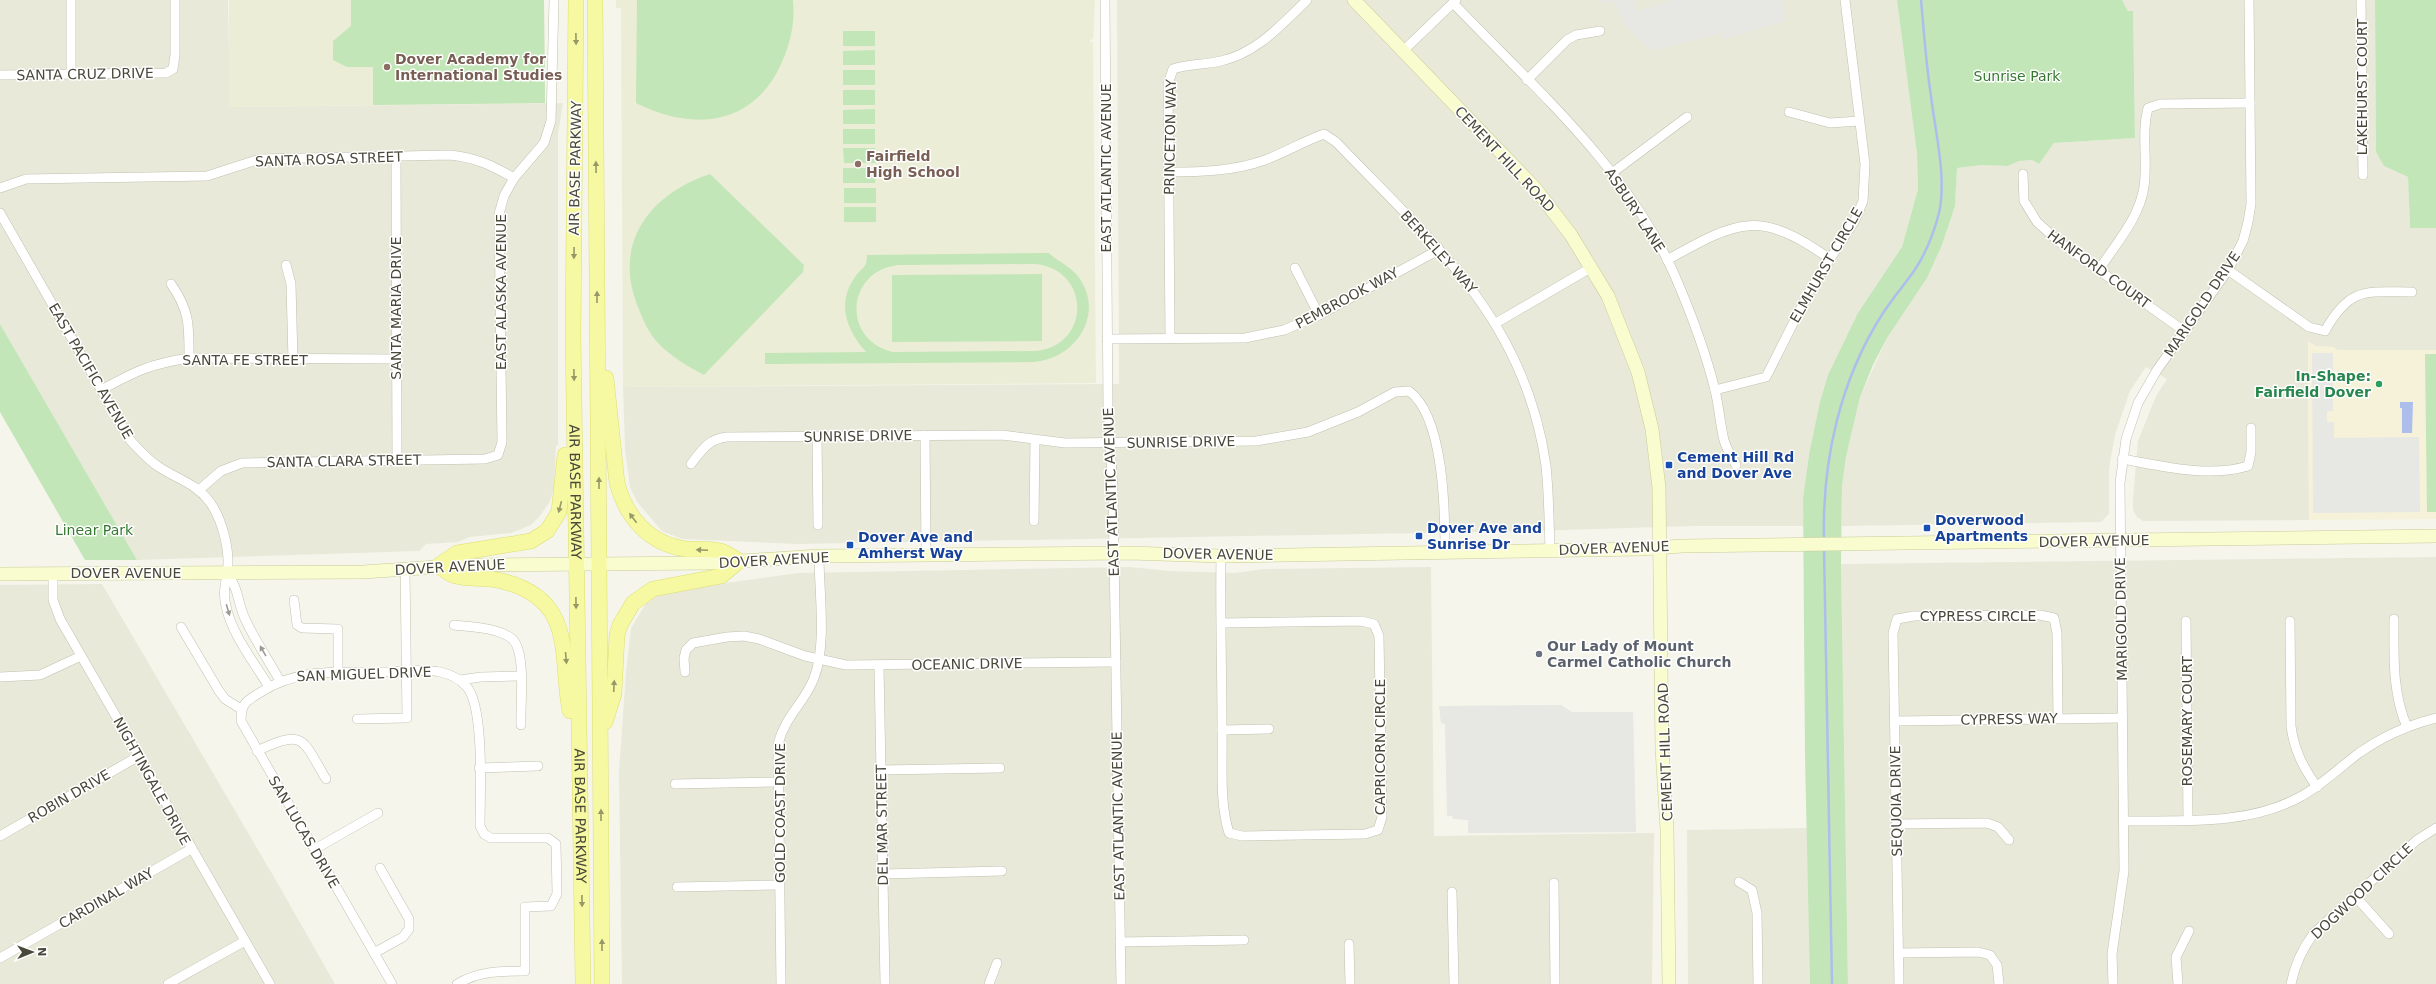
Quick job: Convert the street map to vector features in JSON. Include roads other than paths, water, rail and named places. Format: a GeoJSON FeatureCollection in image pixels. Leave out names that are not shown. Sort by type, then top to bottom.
{"type":"FeatureCollection","features":[{"type":"Feature","properties":{"kind":"main road","name":"AIR BASE PARKWAY"},"geometry":{"type":"LineString","coordinates":[[576,0],[574,399],[575,564],[580,761],[583,984]]}},
{"type":"Feature","properties":{"kind":"main road","name":"AIR BASE PARKWAY"},"geometry":{"type":"LineString","coordinates":[[595,0],[602,984]]}},
{"type":"Feature","properties":{"kind":"main road","name":"CEMENT HILL ROAD"},"geometry":{"type":"LineString","coordinates":[[1354,0],[1535,188],[1571,235],[1592,267],[1608,296],[1629,344],[1646,400],[1656,459],[1661,548],[1662,749],[1667,828],[1669,984]]}},
{"type":"Feature","properties":{"kind":"main road"},"geometry":{"type":"LineString","coordinates":[[597,336],[608,391],[617,482],[621,497],[633,518],[642,529],[663,543],[685,549],[721,551],[739,561],[721,576],[653,589],[633,603],[620,625],[616,647],[614,694],[601,737]]}},
{"type":"Feature","properties":{"kind":"main road"},"geometry":{"type":"LineString","coordinates":[[574,399],[568,424],[562,500],[555,522],[547,531],[531,541],[458,553],[438,566],[457,577],[491,578],[514,584],[530,593],[550,611],[558,624],[565,646],[568,702],[580,761]]}},
{"type":"Feature","properties":{"kind":"main road","name":"DOVER AVENUE"},"geometry":{"type":"LineString","coordinates":[[0,574],[363,572],[438,566],[739,561],[819,556],[1114,553],[1221,556],[1824,544],[2436,536]]}},
{"type":"Feature","properties":{"kind":"street"},"geometry":{"type":"LineString","coordinates":[[71,0],[71,74]]}},
{"type":"Feature","properties":{"kind":"street","name":"SANTA CRUZ DRIVE"},"geometry":{"type":"LineString","coordinates":[[0,75],[166,73],[173,69],[176,55],[175,0]]}},
{"type":"Feature","properties":{"kind":"street","name":"EAST ALASKA AVENUE"},"geometry":{"type":"LineString","coordinates":[[498,455],[502,442],[499,214],[504,196],[514,178],[544,143],[551,121],[554,0]]}},
{"type":"Feature","properties":{"kind":"street","name":"EAST ATLANTIC AVENUE"},"geometry":{"type":"LineString","coordinates":[[1105,0],[1108,339],[1114,553],[1121,984]]}},
{"type":"Feature","properties":{"kind":"street","name":"PRINCETON WAY"},"geometry":{"type":"LineString","coordinates":[[1170,338],[1168,84],[1172,69],[1185,65],[1206,64],[1242,54],[1264,40],[1307,0]]}},
{"type":"Feature","properties":{"kind":"street","name":"ELMHURST CIRCLE"},"geometry":{"type":"LineString","coordinates":[[1715,390],[1766,377],[1810,290],[1855,220],[1863,201],[1865,164],[1845,0]]}},
{"type":"Feature","properties":{"kind":"street"},"geometry":{"type":"LineString","coordinates":[[2240,0],[2249,0]]}},
{"type":"Feature","properties":{"kind":"street","name":"MARIGOLD DRIVE"},"geometry":{"type":"LineString","coordinates":[[2113,984],[2112,954],[2124,871],[2120,541],[2122,459],[2126,439],[2138,403],[2157,370],[2228,270],[2243,241],[2251,204],[2249,0]]}},
{"type":"Feature","properties":{"kind":"street","name":"LAKEHURST COURT"},"geometry":{"type":"LineString","coordinates":[[2361,0],[2363,175]]}},
{"type":"Feature","properties":{"kind":"street"},"geometry":{"type":"LineString","coordinates":[[1403,51],[1454,2]]}},
{"type":"Feature","properties":{"kind":"street","name":"ASBURY LANE"},"geometry":{"type":"LineString","coordinates":[[1454,2],[1585,140],[1645,220],[1667,260],[1697,330],[1715,390],[1724,441],[1736,465]]}},
{"type":"Feature","properties":{"kind":"street"},"geometry":{"type":"LineString","coordinates":[[1527,80],[1567,40],[1576,35],[1600,31]]}},
{"type":"Feature","properties":{"kind":"street"},"geometry":{"type":"LineString","coordinates":[[2099,270],[2134,218],[2141,203],[2144,186],[2144,121],[2148,108],[2160,104],[2250,103]]}},
{"type":"Feature","properties":{"kind":"street"},"geometry":{"type":"LineString","coordinates":[[1789,112],[1815,121],[1830,123],[1859,121]]}},
{"type":"Feature","properties":{"kind":"street"},"geometry":{"type":"LineString","coordinates":[[1612,174],[1687,117]]}},
{"type":"Feature","properties":{"kind":"street","name":"BERKELEY WAY"},"geometry":{"type":"LineString","coordinates":[[1169,172],[1214,171],[1239,168],[1281,154],[1324,134],[1336,142],[1459,270],[1496,323],[1522,376],[1540,437],[1548,499],[1550,550]]}},
{"type":"Feature","properties":{"kind":"street","name":"SANTA ROSA STREET"},"geometry":{"type":"LineString","coordinates":[[0,188],[26,179],[207,176],[260,159],[450,155],[473,158],[492,165],[514,178]]}},
{"type":"Feature","properties":{"kind":"street","name":"SANTA MARIA DRIVE"},"geometry":{"type":"LineString","coordinates":[[396,157],[397,459]]}},
{"type":"Feature","properties":{"kind":"street","name":"HANFORD COURT"},"geometry":{"type":"LineString","coordinates":[[2023,174],[2024,201],[2029,212],[2058,241],[2184,331]]}},
{"type":"Feature","properties":{"kind":"street","name":"EAST PACIFIC AVENUE"},"geometry":{"type":"LineString","coordinates":[[0,213],[130,440],[144,455],[160,468],[186,480],[199,490],[218,516],[225,537],[227,573],[223,587],[226,607],[232,626],[269,687]]}},
{"type":"Feature","properties":{"kind":"street"},"geometry":{"type":"LineString","coordinates":[[1667,260],[1720,233],[1736,227],[1752,225],[1784,230],[1830,259]]}},
{"type":"Feature","properties":{"kind":"street","name":"PEMBROOK WAY"},"geometry":{"type":"LineString","coordinates":[[1108,339],[1244,338],[1266,335],[1302,324],[1431,254],[1438,247]]}},
{"type":"Feature","properties":{"kind":"street"},"geometry":{"type":"LineString","coordinates":[[286,265],[290,284],[293,360]]}},
{"type":"Feature","properties":{"kind":"street"},"geometry":{"type":"LineString","coordinates":[[1496,323],[1592,267]]}},
{"type":"Feature","properties":{"kind":"street"},"geometry":{"type":"LineString","coordinates":[[1295,268],[1319,315]]}},
{"type":"Feature","properties":{"kind":"street"},"geometry":{"type":"LineString","coordinates":[[2228,270],[2309,327],[2325,331],[2342,305],[2355,295],[2370,292],[2412,292]]}},
{"type":"Feature","properties":{"kind":"street"},"geometry":{"type":"LineString","coordinates":[[171,284],[183,301],[189,323],[189,358]]}},
{"type":"Feature","properties":{"kind":"street","name":"SANTA FE STREET"},"geometry":{"type":"LineString","coordinates":[[101,390],[138,370],[158,363],[189,358],[293,360],[396,359]]}},
{"type":"Feature","properties":{"kind":"street","name":"SUNRISE DRIVE"},"geometry":{"type":"LineString","coordinates":[[691,464],[708,443],[716,438],[1002,435],[1048,442],[1243,442],[1282,438],[1336,422],[1395,392],[1409,391],[1418,398],[1439,460],[1445,506],[1446,552]]}},
{"type":"Feature","properties":{"kind":"street"},"geometry":{"type":"LineString","coordinates":[[2122,459],[2194,470],[2235,470],[2248,466],[2251,452],[2251,428]]}},
{"type":"Feature","properties":{"kind":"street"},"geometry":{"type":"LineString","coordinates":[[925,435],[926,555]]}},
{"type":"Feature","properties":{"kind":"street"},"geometry":{"type":"LineString","coordinates":[[817,436],[818,525]]}},
{"type":"Feature","properties":{"kind":"street"},"geometry":{"type":"LineString","coordinates":[[1034,521],[1035,440]]}},
{"type":"Feature","properties":{"kind":"street","name":"SANTA CLARA STREET"},"geometry":{"type":"LineString","coordinates":[[199,490],[221,471],[242,463],[397,459],[485,459],[498,455]]}},
{"type":"Feature","properties":{"kind":"street","name":"GOLD COAST DRIVE"},"geometry":{"type":"LineString","coordinates":[[781,984],[778,744],[789,716],[808,692],[815,676],[818,659],[819,556]]}},
{"type":"Feature","properties":{"kind":"street","name":"CAPRICORN CIRCLE"},"geometry":{"type":"LineString","coordinates":[[1221,556],[1221,623],[1222,730],[1224,818],[1229,833],[1242,836],[1358,834],[1378,830],[1382,817],[1382,801],[1378,636],[1374,624],[1361,621],[1221,623]]}},
{"type":"Feature","properties":{"kind":"street"},"geometry":{"type":"LineString","coordinates":[[357,719],[407,718],[405,568]]}},
{"type":"Feature","properties":{"kind":"street","name":"NIGHTINGALE DRIVE"},"geometry":{"type":"LineString","coordinates":[[53,573],[55,607],[190,849],[270,984]]}},
{"type":"Feature","properties":{"kind":"street","name":"EAST PACIFIC AVENUE"},"geometry":{"type":"LineString","coordinates":[[227,573],[237,586],[240,604],[246,622],[280,681]]}},
{"type":"Feature","properties":{"kind":"street"},"geometry":{"type":"LineString","coordinates":[[294,600],[297,625],[302,628],[338,629],[338,672]]}},
{"type":"Feature","properties":{"kind":"street","name":"CYPRESS CIRCLE"},"geometry":{"type":"LineString","coordinates":[[1897,619],[1914,616],[2040,614],[2054,618],[2057,633],[2058,718]]}},
{"type":"Feature","properties":{"kind":"street"},"geometry":{"type":"LineString","coordinates":[[2394,618],[2394,684],[2396,698],[2407,727]]}},
{"type":"Feature","properties":{"kind":"street","name":"SEQUOIA DRIVE"},"geometry":{"type":"LineString","coordinates":[[1897,619],[1893,632],[1899,984]]}},
{"type":"Feature","properties":{"kind":"street","name":"ROSEMARY COURT"},"geometry":{"type":"LineString","coordinates":[[2186,621],[2188,820]]}},
{"type":"Feature","properties":{"kind":"street"},"geometry":{"type":"LineString","coordinates":[[2290,621],[2291,726],[2293,743],[2299,759],[2317,787]]}},
{"type":"Feature","properties":{"kind":"street"},"geometry":{"type":"LineString","coordinates":[[454,625],[490,629],[510,637],[517,644],[520,656],[521,725]]}},
{"type":"Feature","properties":{"kind":"street"},"geometry":{"type":"LineString","coordinates":[[181,627],[225,699],[241,709],[246,701],[269,687]]}},
{"type":"Feature","properties":{"kind":"street","name":"OCEANIC DRIVE"},"geometry":{"type":"LineString","coordinates":[[685,672],[684,658],[686,650],[693,643],[727,637],[744,636],[759,639],[818,659],[846,665],[879,666],[1116,662]]}},
{"type":"Feature","properties":{"kind":"street"},"geometry":{"type":"LineString","coordinates":[[0,677],[40,676],[81,656]]}},
{"type":"Feature","properties":{"kind":"street","name":"DEL MAR STREET"},"geometry":{"type":"LineString","coordinates":[[879,666],[885,984]]}},
{"type":"Feature","properties":{"kind":"street","name":"SAN MIGUEL DRIVE"},"geometry":{"type":"LineString","coordinates":[[269,687],[280,681],[303,674],[338,672],[440,672],[460,680]]}},
{"type":"Feature","properties":{"kind":"street"},"geometry":{"type":"LineString","coordinates":[[460,680],[480,677],[520,676]]}},
{"type":"Feature","properties":{"kind":"street"},"geometry":{"type":"LineString","coordinates":[[457,984],[475,975],[487,972],[525,971],[525,908],[551,906],[557,894],[558,870],[556,844],[548,838],[491,838],[484,834],[480,826],[478,713],[468,687],[460,680]]}},
{"type":"Feature","properties":{"kind":"street","name":"SAN LUCAS DRIVE"},"geometry":{"type":"LineString","coordinates":[[241,709],[241,721],[257,751],[392,984]]}},
{"type":"Feature","properties":{"kind":"street","name":"CYPRESS WAY"},"geometry":{"type":"LineString","coordinates":[[1895,721],[2122,718]]}},
{"type":"Feature","properties":{"kind":"street"},"geometry":{"type":"LineString","coordinates":[[2124,821],[2226,819],[2249,815],[2281,805],[2317,787],[2369,746],[2407,727],[2436,718]]}},
{"type":"Feature","properties":{"kind":"street"},"geometry":{"type":"LineString","coordinates":[[1222,730],[1269,729]]}},
{"type":"Feature","properties":{"kind":"street"},"geometry":{"type":"LineString","coordinates":[[257,751],[284,738],[296,738],[305,744],[326,779]]}},
{"type":"Feature","properties":{"kind":"street","name":"ROBIN DRIVE"},"geometry":{"type":"LineString","coordinates":[[0,836],[139,756]]}},
{"type":"Feature","properties":{"kind":"street"},"geometry":{"type":"LineString","coordinates":[[479,768],[538,766]]}},
{"type":"Feature","properties":{"kind":"street"},"geometry":{"type":"LineString","coordinates":[[881,770],[1000,768]]}},
{"type":"Feature","properties":{"kind":"street"},"geometry":{"type":"LineString","coordinates":[[675,784],[778,782]]}},
{"type":"Feature","properties":{"kind":"street"},"geometry":{"type":"LineString","coordinates":[[315,850],[378,813]]}},
{"type":"Feature","properties":{"kind":"street"},"geometry":{"type":"LineString","coordinates":[[1897,824],[1987,823],[1998,827],[2009,840]]}},
{"type":"Feature","properties":{"kind":"street","name":"DOGWOOD CIRCLE"},"geometry":{"type":"LineString","coordinates":[[2291,984],[2295,965],[2302,949],[2314,933],[2417,840],[2436,828]]}},
{"type":"Feature","properties":{"kind":"street","name":"CARDINAL WAY"},"geometry":{"type":"LineString","coordinates":[[0,958],[190,849]]}},
{"type":"Feature","properties":{"kind":"street"},"geometry":{"type":"LineString","coordinates":[[374,953],[403,937],[409,929],[409,919],[380,868]]}},
{"type":"Feature","properties":{"kind":"street"},"geometry":{"type":"LineString","coordinates":[[882,874],[1002,871]]}},
{"type":"Feature","properties":{"kind":"street"},"geometry":{"type":"LineString","coordinates":[[1739,882],[1752,890],[1756,913],[1758,984]]}},
{"type":"Feature","properties":{"kind":"street"},"geometry":{"type":"LineString","coordinates":[[1554,883],[1555,984]]}},
{"type":"Feature","properties":{"kind":"street"},"geometry":{"type":"LineString","coordinates":[[677,887],[779,885]]}},
{"type":"Feature","properties":{"kind":"street"},"geometry":{"type":"LineString","coordinates":[[1452,892],[1454,984]]}},
{"type":"Feature","properties":{"kind":"street"},"geometry":{"type":"LineString","coordinates":[[2355,896],[2389,934]]}},
{"type":"Feature","properties":{"kind":"street"},"geometry":{"type":"LineString","coordinates":[[2178,984],[2176,957],[2189,931]]}},
{"type":"Feature","properties":{"kind":"street"},"geometry":{"type":"LineString","coordinates":[[168,984],[245,940]]}},
{"type":"Feature","properties":{"kind":"street"},"geometry":{"type":"LineString","coordinates":[[1120,942],[1244,940]]}},
{"type":"Feature","properties":{"kind":"street"},"geometry":{"type":"LineString","coordinates":[[1349,944],[1350,984]]}},
{"type":"Feature","properties":{"kind":"street"},"geometry":{"type":"LineString","coordinates":[[1899,953],[1978,952],[1990,955],[1997,965],[1999,984]]}},
{"type":"Feature","properties":{"kind":"street"},"geometry":{"type":"LineString","coordinates":[[989,984],[997,963]]}},
{"type":"Feature","properties":{"kind":"water"},"geometry":{"type":"Polygon","coordinates":[[[2400,402],[2413,402],[2412,433],[2402,433],[2402,408],[2400,408],[2400,402]]]}},
{"type":"Feature","properties":{"kind":"waterway"},"geometry":{"type":"LineString","coordinates":[[1824,540],[1826,480],[1830,451],[1845,393],[1855,365],[1868,339],[1883,313],[1922,258],[1932,235],[1939,213],[1942,185],[1940,154],[1928,72],[1921,0]]}},
{"type":"Feature","properties":{"kind":"waterway"},"geometry":{"type":"LineString","coordinates":[[1824,549],[1832,984]]}},
{"type":"Feature","properties":{"kind":"place","name":"Dover Academy for International Studies"},"geometry":{"type":"Point","coordinates":[387,67]}},
{"type":"Feature","properties":{"kind":"place","name":"Fairfield High School"},"geometry":{"type":"Point","coordinates":[858,164]}},
{"type":"Feature","properties":{"kind":"place","name":"In-Shape: Fairfield Dover"},"geometry":{"type":"Point","coordinates":[2379,384]}},
{"type":"Feature","properties":{"kind":"place","name":"Cement Hill Rd and Dover Ave"},"geometry":{"type":"Point","coordinates":[1669,465]}},
{"type":"Feature","properties":{"kind":"place","name":"Doverwood Apartments"},"geometry":{"type":"Point","coordinates":[1927,528]}},
{"type":"Feature","properties":{"kind":"place","name":"Dover Ave and Sunrise Dr"},"geometry":{"type":"Point","coordinates":[1419,536]}},
{"type":"Feature","properties":{"kind":"place","name":"Dover Ave and Amherst Way"},"geometry":{"type":"Point","coordinates":[850,545]}},
{"type":"Feature","properties":{"kind":"place","name":"Our Lady of Mount Carmel Catholic Church"},"geometry":{"type":"Point","coordinates":[1539,654]}},
{"type":"Feature","properties":{"kind":"park label","name":"Sunrise Park"},"geometry":{"type":"Point","coordinates":[2017,76]}},
{"type":"Feature","properties":{"kind":"park label","name":"Linear Park"},"geometry":{"type":"Point","coordinates":[94,530]}}]}
